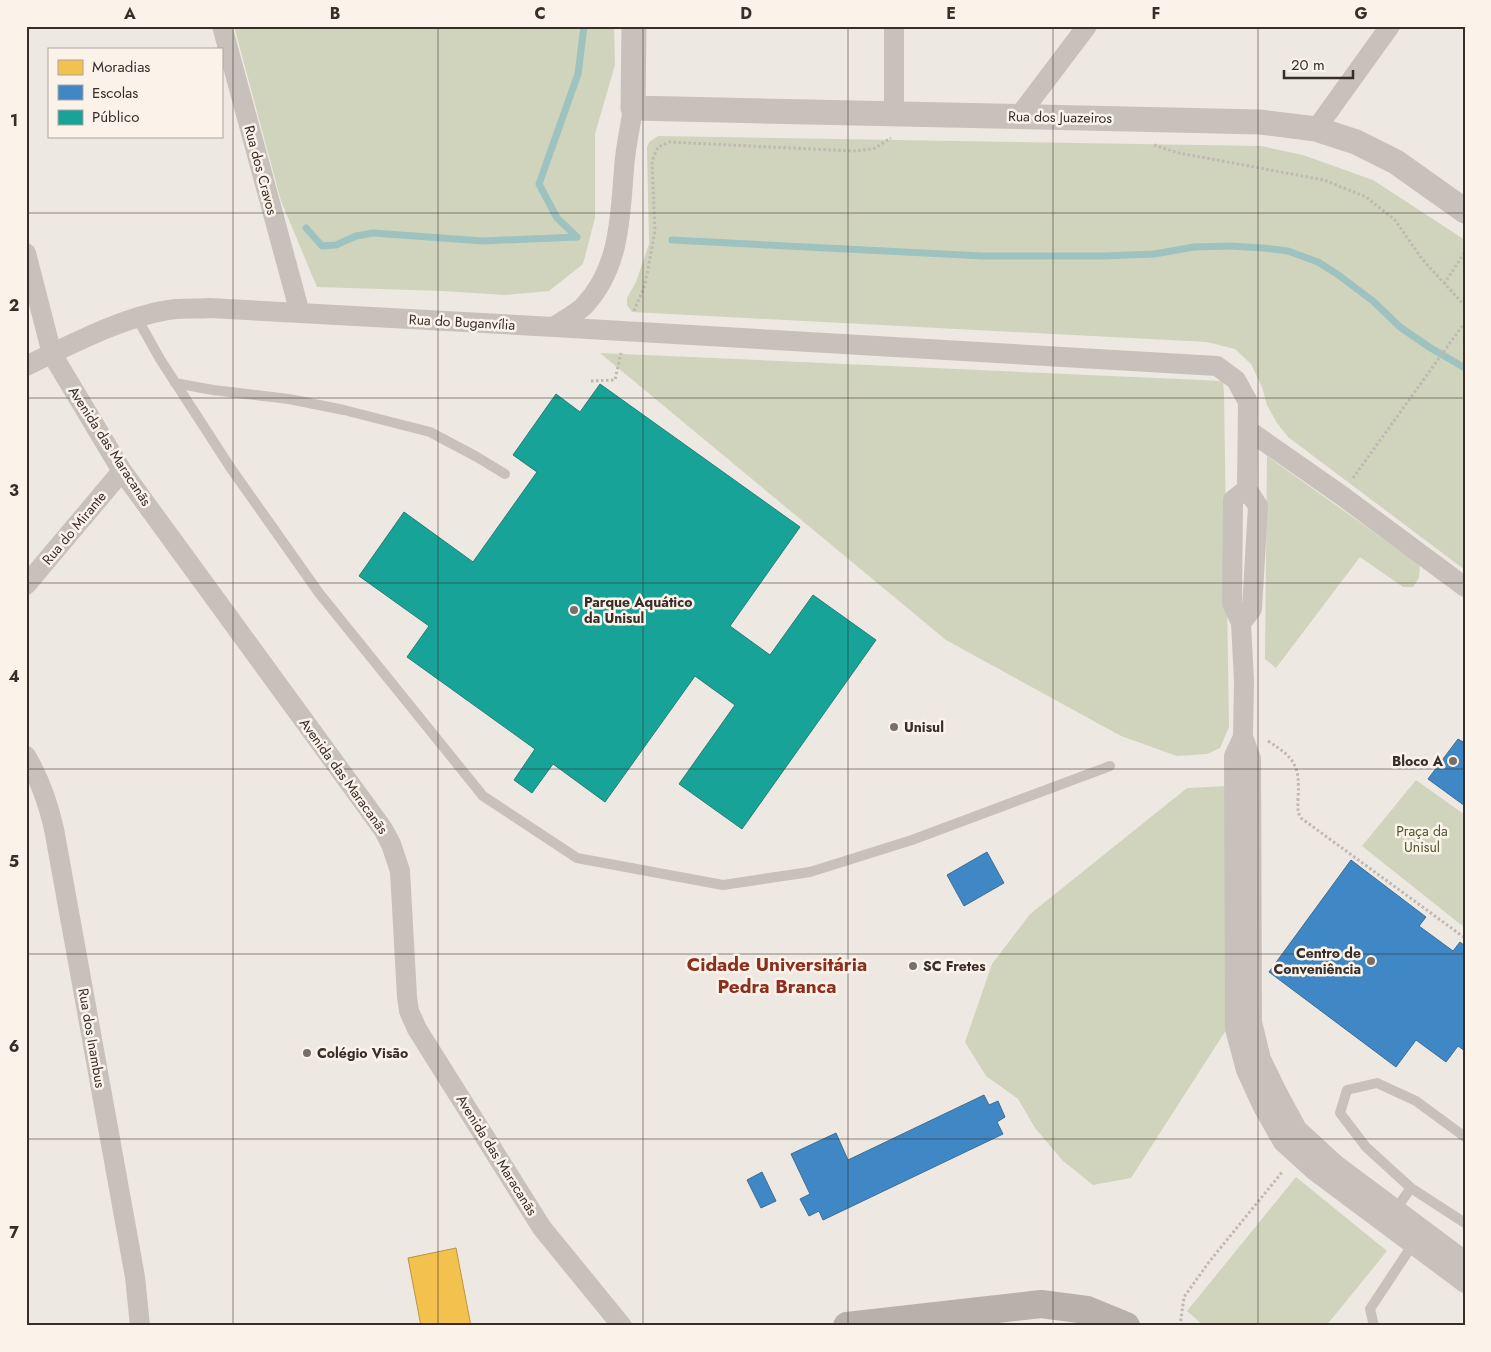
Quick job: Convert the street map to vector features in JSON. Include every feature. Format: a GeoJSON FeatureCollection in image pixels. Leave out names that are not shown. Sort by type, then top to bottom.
{"type":"FeatureCollection","features":[{"type":"Feature","properties":{"kind":"main road"},"geometry":{"type":"LineString","coordinates":[[847,1326],[1040,1304],[1086,1310],[1126,1326]]}},
{"type":"Feature","properties":{"kind":"street","name":"Rua dos Cravos"},"geometry":{"type":"LineString","coordinates":[[222,26],[300,313]]}},
{"type":"Feature","properties":{"kind":"street"},"geometry":{"type":"LineString","coordinates":[[554,327],[582,308],[596,290],[607,270],[615,249],[633,108],[634,26]]}},
{"type":"Feature","properties":{"kind":"street"},"geometry":{"type":"LineString","coordinates":[[894,26],[894,125]]}},
{"type":"Feature","properties":{"kind":"street"},"geometry":{"type":"LineString","coordinates":[[1019,116],[1087,26]]}},
{"type":"Feature","properties":{"kind":"street"},"geometry":{"type":"LineString","coordinates":[[1316,129],[1390,26]]}},
{"type":"Feature","properties":{"kind":"street","name":"Rua dos Juazeiros"},"geometry":{"type":"LineString","coordinates":[[633,108],[894,125],[1019,116],[1260,122],[1316,129],[1356,142],[1396,162],[1465,211]]}},
{"type":"Feature","properties":{"kind":"street","name":"Avenida das Maracanãs"},"geometry":{"type":"LineString","coordinates":[[26,253],[52,354],[122,471],[383,829],[394,850],[400,871],[407,997],[410,1011],[418,1029],[542,1228],[622,1326]]}},
{"type":"Feature","properties":{"kind":"street","name":"Rua do Buganvília"},"geometry":{"type":"LineString","coordinates":[[52,354],[137,318],[175,309],[210,308],[1217,366],[1236,380],[1248,402],[1247,490],[1233,500],[1232,603],[1241,623],[1244,737]]}},
{"type":"Feature","properties":{"kind":"street"},"geometry":{"type":"LineString","coordinates":[[26,366],[52,354]]}},
{"type":"Feature","properties":{"kind":"street"},"geometry":{"type":"LineString","coordinates":[[1248,430],[1341,495],[1465,587]]}},
{"type":"Feature","properties":{"kind":"street","name":"Rua do Mirante"},"geometry":{"type":"LineString","coordinates":[[26,585],[122,471]]}},
{"type":"Feature","properties":{"kind":"street"},"geometry":{"type":"LineString","coordinates":[[1244,737],[1234,756],[1235,1029],[1246,1070],[1263,1107],[1283,1142],[1315,1171],[1465,1261]]}},
{"type":"Feature","properties":{"kind":"street"},"geometry":{"type":"LineString","coordinates":[[1244,737],[1251,759],[1252,1022],[1261,1059],[1298,1129],[1391,1216],[1413,1244],[1465,1283]]}},
{"type":"Feature","properties":{"kind":"street","name":"Rua dos Inambus"},"geometry":{"type":"LineString","coordinates":[[26,756],[38,777],[48,803],[54,830],[135,1277],[140,1326]]}},
{"type":"Feature","properties":{"kind":"lane"},"geometry":{"type":"LineString","coordinates":[[137,318],[175,383],[235,474],[319,593],[483,796],[577,858],[723,885],[810,872],[912,840],[1110,766]]}},
{"type":"Feature","properties":{"kind":"lane"},"geometry":{"type":"LineString","coordinates":[[175,383],[213,390],[289,399],[344,410],[430,432],[505,474]]}},
{"type":"Feature","properties":{"kind":"lane"},"geometry":{"type":"LineString","coordinates":[[1465,1137],[1416,1101],[1377,1083],[1347,1090],[1340,1113],[1366,1147],[1410,1188],[1465,1224]]}},
{"type":"Feature","properties":{"kind":"lane"},"geometry":{"type":"LineString","coordinates":[[1391,1216],[1410,1188]]}},
{"type":"Feature","properties":{"kind":"lane"},"geometry":{"type":"LineString","coordinates":[[1374,1326],[1370,1309],[1413,1244]]}},
{"type":"Feature","properties":{"kind":"path"},"geometry":{"type":"LineString","coordinates":[[591,381],[615,380],[626,331],[645,284],[655,231],[652,161],[658,147],[669,142],[852,151],[873,149],[894,125]]}},
{"type":"Feature","properties":{"kind":"path"},"geometry":{"type":"LineString","coordinates":[[1152,145],[1179,153],[1324,180],[1366,197],[1395,220],[1422,259],[1465,306]]}},
{"type":"Feature","properties":{"kind":"path"},"geometry":{"type":"LineString","coordinates":[[1444,284],[1465,252]]}},
{"type":"Feature","properties":{"kind":"path"},"geometry":{"type":"LineString","coordinates":[[1341,495],[1465,322]]}},
{"type":"Feature","properties":{"kind":"path"},"geometry":{"type":"LineString","coordinates":[[1277,747],[1295,763],[1299,781],[1298,813],[1301,818],[1465,938]]}},
{"type":"Feature","properties":{"kind":"path"},"geometry":{"type":"LineString","coordinates":[[1180,1326],[1184,1296],[1296,1154]]}},
{"type":"Feature","properties":{"kind":"green space"},"geometry":{"type":"Polygon","coordinates":[[[234,26],[614,26],[615,65],[595,134],[595,218],[583,264],[549,291],[504,295],[317,287],[281,201],[234,26]]]}},
{"type":"Feature","properties":{"kind":"green space"},"geometry":{"type":"Polygon","coordinates":[[[658,136],[1261,146],[1303,155],[1373,180],[1465,240],[1465,570],[1288,437],[1277,423],[1267,405],[1262,387],[1251,364],[1235,349],[1207,342],[632,312],[627,305],[627,298],[636,282],[649,244],[647,147],[649,142],[658,136]]]}},
{"type":"Feature","properties":{"kind":"green space"},"geometry":{"type":"Polygon","coordinates":[[[600,353],[1223,381],[1229,727],[1220,748],[1207,754],[1177,756],[1121,736],[946,640],[600,353]]]}},
{"type":"Feature","properties":{"kind":"green space"},"geometry":{"type":"Polygon","coordinates":[[[1267,456],[1420,565],[1419,578],[1413,587],[1403,587],[1360,557],[1276,668],[1265,659],[1267,456]]]}},
{"type":"Feature","properties":{"kind":"green space","name":"Praça da Unisul"},"geometry":{"type":"Polygon","coordinates":[[[1416,780],[1465,815],[1465,928],[1362,846],[1416,780]]]}},
{"type":"Feature","properties":{"kind":"green space"},"geometry":{"type":"Polygon","coordinates":[[[1227,786],[1228,1027],[1131,1178],[1093,1185],[1063,1161],[1035,1128],[1018,1099],[986,1076],[965,1042],[992,964],[1030,914],[1187,788],[1227,786]]]}},
{"type":"Feature","properties":{"kind":"green space"},"geometry":{"type":"Polygon","coordinates":[[[1296,1177],[1387,1251],[1326,1326],[1204,1326],[1187,1311],[1296,1177]]]}},
{"type":"Feature","properties":{"kind":"building: Moradias"},"geometry":{"type":"Polygon","coordinates":[[[456,1248],[471,1326],[421,1326],[408,1258],[456,1248]]]}},
{"type":"Feature","properties":{"kind":"building: Escolas","name":"Bloco A"},"geometry":{"type":"Polygon","coordinates":[[[1458,739],[1465,743],[1465,806],[1428,779],[1458,739]]]}},
{"type":"Feature","properties":{"kind":"building: Escolas"},"geometry":{"type":"Polygon","coordinates":[[[987,852],[1004,883],[964,906],[947,875],[987,852]]]}},
{"type":"Feature","properties":{"kind":"building: Escolas","name":"Centro de Conveniência"},"geometry":{"type":"Polygon","coordinates":[[[1351,860],[1426,917],[1419,926],[1453,951],[1460,942],[1465,946],[1465,1051],[1458,1046],[1446,1062],[1416,1040],[1396,1067],[1269,972],[1351,860]]]}},
{"type":"Feature","properties":{"kind":"building: Escolas"},"geometry":{"type":"Polygon","coordinates":[[[984,1095],[989,1105],[998,1101],[1005,1117],[997,1122],[1003,1134],[823,1220],[819,1211],[809,1216],[800,1199],[810,1194],[791,1154],[836,1133],[848,1160],[984,1095]]]}},
{"type":"Feature","properties":{"kind":"building: Escolas"},"geometry":{"type":"Polygon","coordinates":[[[762,1172],[776,1201],[761,1208],[747,1180],[762,1172]]]}},
{"type":"Feature","properties":{"kind":"building: Público","name":"Parque Aquático da Unisul"},"geometry":{"type":"Polygon","coordinates":[[[600,384],[800,527],[730,626],[770,655],[813,595],[876,640],[742,829],[679,784],[735,705],[695,676],[605,802],[553,764],[532,793],[514,780],[535,749],[407,657],[429,626],[359,576],[404,512],[473,562],[537,472],[513,455],[556,394],[580,412],[600,384]]]}},
{"type":"Feature","properties":{"kind":"waterway"},"geometry":{"type":"LineString","coordinates":[[577,237],[557,218],[539,184],[578,74],[584,26]]}},
{"type":"Feature","properties":{"kind":"waterway"},"geometry":{"type":"LineString","coordinates":[[306,228],[322,246],[336,245],[356,236],[373,233],[483,241],[577,237]]}},
{"type":"Feature","properties":{"kind":"waterway"},"geometry":{"type":"LineString","coordinates":[[672,240],[983,256],[1154,254],[1194,247],[1229,246],[1288,251],[1318,262],[1337,274],[1373,301],[1400,327],[1465,368]]}},
{"type":"Feature","properties":{"kind":"place","name":"Parque Aquático da Unisul"},"geometry":{"type":"Point","coordinates":[574,610]}},
{"type":"Feature","properties":{"kind":"place","name":"Unisul"},"geometry":{"type":"Point","coordinates":[894,727]}},
{"type":"Feature","properties":{"kind":"place","name":"Bloco A"},"geometry":{"type":"Point","coordinates":[1453,761]}},
{"type":"Feature","properties":{"kind":"place","name":"Centro de Conveniência"},"geometry":{"type":"Point","coordinates":[1371,961]}},
{"type":"Feature","properties":{"kind":"place","name":"SC Fretes"},"geometry":{"type":"Point","coordinates":[913,966]}},
{"type":"Feature","properties":{"kind":"place","name":"Colégio Visão"},"geometry":{"type":"Point","coordinates":[307,1053]}},
{"type":"Feature","properties":{"kind":"district","name":"Cidade Universitária Pedra Branca"},"geometry":{"type":"Point","coordinates":[777,975]}}]}
